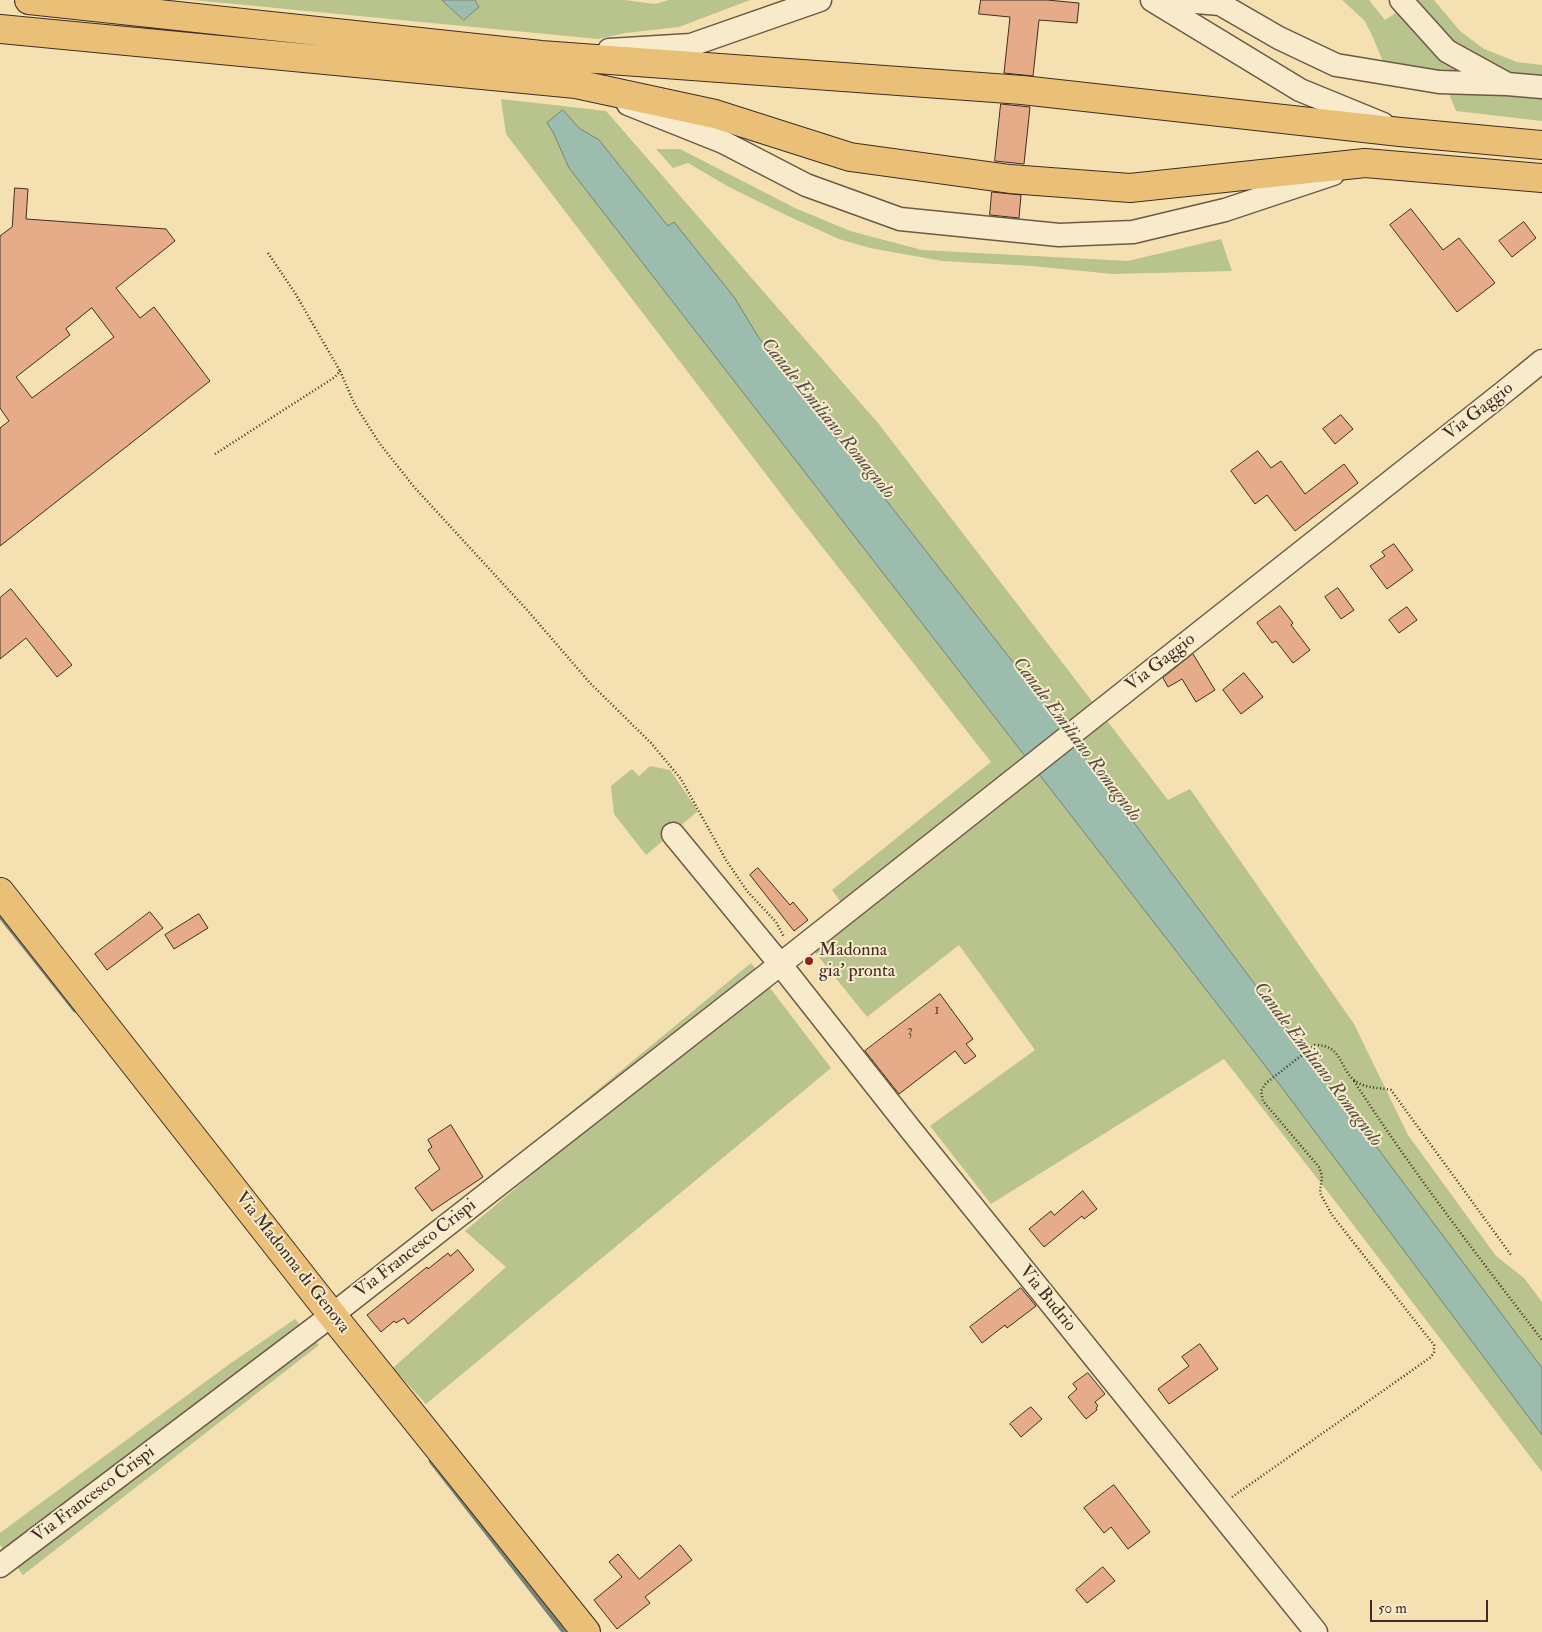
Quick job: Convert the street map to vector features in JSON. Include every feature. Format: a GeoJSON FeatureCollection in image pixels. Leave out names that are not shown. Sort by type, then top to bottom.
{"type":"FeatureCollection","features":[{"type":"Feature","properties":{"kind":"main road"},"geometry":{"type":"LineString","coordinates":[[29,0],[541,55],[1022,90],[1400,132],[1542,145]]}},
{"type":"Feature","properties":{"kind":"main road"},"geometry":{"type":"LineString","coordinates":[[0,29],[576,84],[716,114],[850,158],[1010,179],[1130,188],[1365,163],[1542,178]]}},
{"type":"Feature","properties":{"kind":"main road","name":"Via Madonna di Genova"},"geometry":{"type":"LineString","coordinates":[[0,892],[332,1314],[586,1632]]}},
{"type":"Feature","properties":{"kind":"street"},"geometry":{"type":"LineString","coordinates":[[541,55],[691,45],[820,0]]}},
{"type":"Feature","properties":{"kind":"street"},"geometry":{"type":"LineString","coordinates":[[1161,0],[1220,4],[1279,38],[1336,65],[1439,82],[1542,87]]}},
{"type":"Feature","properties":{"kind":"street"},"geometry":{"type":"LineString","coordinates":[[1161,0],[1300,90],[1400,132]]}},
{"type":"Feature","properties":{"kind":"street"},"geometry":{"type":"LineString","coordinates":[[1401,0],[1446,51],[1507,84]]}},
{"type":"Feature","properties":{"kind":"street"},"geometry":{"type":"LineString","coordinates":[[576,84],[723,142],[806,185],[900,219],[1019,231],[1059,235],[1133,232],[1225,210],[1365,163]]}},
{"type":"Feature","properties":{"kind":"street","name":"Via Gaggio"},"geometry":{"type":"LineString","coordinates":[[784,961],[1542,360]]}},
{"type":"Feature","properties":{"kind":"street","name":"Via Budrio"},"geometry":{"type":"LineString","coordinates":[[673,834],[784,961],[923,1145],[1316,1632]]}},
{"type":"Feature","properties":{"kind":"street","name":"Via Francesco Crispi"},"geometry":{"type":"LineString","coordinates":[[0,1566],[332,1314],[784,961]]}},
{"type":"Feature","properties":{"kind":"path"},"geometry":{"type":"LineString","coordinates":[[268,253],[296,293],[340,371],[355,405],[375,436],[415,488],[528,611],[590,683],[651,743],[681,779],[747,891],[776,922],[784,937],[784,961]]}},
{"type":"Feature","properties":{"kind":"path"},"geometry":{"type":"LineString","coordinates":[[215,454],[335,377],[340,371]]}},
{"type":"Feature","properties":{"kind":"path"},"geometry":{"type":"LineString","coordinates":[[1216,1508],[1431,1357],[1434,1352],[1434,1345],[1332,1215],[1320,1193],[1322,1176],[1319,1167],[1263,1101],[1261,1091],[1266,1083],[1315,1045],[1324,1045],[1338,1055],[1386,1130],[1542,1340]]}},
{"type":"Feature","properties":{"kind":"path"},"geometry":{"type":"LineString","coordinates":[[1352,1079],[1365,1087],[1391,1090],[1511,1256]]}},
{"type":"Feature","properties":{"kind":"green space"},"geometry":{"type":"Polygon","coordinates":[[[193,0],[442,0],[464,20],[479,7],[475,0],[624,0],[655,4],[669,0],[750,0],[679,27],[626,33],[598,39],[193,0]]]}},
{"type":"Feature","properties":{"kind":"green space"},"geometry":{"type":"Polygon","coordinates":[[[1342,0],[1369,0],[1385,20],[1400,10],[1393,0],[1434,0],[1460,31],[1484,49],[1517,62],[1542,65],[1542,121],[1456,111],[1441,73],[1384,64],[1364,20],[1342,0]]]}},
{"type":"Feature","properties":{"kind":"green space"},"geometry":{"type":"Polygon","coordinates":[[[501,99],[606,111],[878,423],[1168,800],[1190,789],[1354,1024],[1408,1135],[1496,1256],[1524,1278],[1542,1302],[1542,1472],[1224,1059],[991,1204],[930,1126],[1035,1050],[959,945],[867,1017],[814,951],[854,920],[832,890],[991,762],[794,511],[506,134],[501,99]]]}},
{"type":"Feature","properties":{"kind":"green space"},"geometry":{"type":"Polygon","coordinates":[[[656,149],[680,149],[795,208],[850,231],[922,250],[1128,261],[1221,239],[1232,271],[1113,274],[1032,266],[942,261],[870,248],[839,239],[788,216],[729,187],[688,163],[673,168],[656,149]]]}},
{"type":"Feature","properties":{"kind":"green space"},"geometry":{"type":"Polygon","coordinates":[[[650,766],[670,770],[698,811],[646,855],[614,814],[611,786],[632,769],[639,776],[650,766]]]}},
{"type":"Feature","properties":{"kind":"green space"},"geometry":{"type":"Polygon","coordinates":[[[751,963],[831,1068],[426,1404],[393,1368],[506,1267],[465,1231],[536,1171],[525,1150],[751,963]]]}},
{"type":"Feature","properties":{"kind":"green space"},"geometry":{"type":"Polygon","coordinates":[[[295,1319],[319,1345],[23,1575],[0,1545],[0,1533],[231,1363],[295,1319]]]}},
{"type":"Feature","properties":{"kind":"shaded area"},"geometry":{"type":"Polygon","coordinates":[[[442,0],[475,0],[479,7],[464,20],[442,0]]]}},
{"type":"Feature","properties":{"kind":"shaded area"},"geometry":{"type":"Polygon","coordinates":[[[563,110],[579,128],[599,140],[668,226],[674,222],[734,297],[759,338],[1031,685],[1542,1368],[1542,1435],[1280,1085],[569,168],[547,123],[563,110]]]}},
{"type":"Feature","properties":{"kind":"building"},"geometry":{"type":"Polygon","coordinates":[[[981,0],[1047,0],[1079,3],[1077,23],[1039,20],[1033,76],[1004,73],[1010,17],[979,14],[981,0]]]}},
{"type":"Feature","properties":{"kind":"building"},"geometry":{"type":"Polygon","coordinates":[[[1001,104],[1030,107],[1024,164],[995,161],[1001,104]]]}},
{"type":"Feature","properties":{"kind":"building"},"geometry":{"type":"Polygon","coordinates":[[[15,188],[28,189],[26,219],[166,229],[175,241],[116,288],[140,318],[154,307],[210,381],[0,546],[0,428],[9,421],[0,408],[0,236],[12,227],[15,188]],[[92,308],[66,329],[70,335],[16,377],[32,398],[114,337],[92,308]]]}},
{"type":"Feature","properties":{"kind":"building"},"geometry":{"type":"Polygon","coordinates":[[[992,192],[1021,195],[1019,218],[990,215],[992,192]]]}},
{"type":"Feature","properties":{"kind":"building"},"geometry":{"type":"Polygon","coordinates":[[[1411,209],[1443,250],[1459,238],[1495,283],[1457,312],[1390,225],[1411,209]]]}},
{"type":"Feature","properties":{"kind":"building"},"geometry":{"type":"Polygon","coordinates":[[[1524,222],[1536,238],[1512,257],[1499,241],[1524,222]]]}},
{"type":"Feature","properties":{"kind":"building"},"geometry":{"type":"Polygon","coordinates":[[[1341,415],[1353,429],[1335,444],[1323,429],[1341,415]]]}},
{"type":"Feature","properties":{"kind":"building"},"geometry":{"type":"Polygon","coordinates":[[[1258,451],[1271,468],[1281,461],[1305,494],[1344,464],[1358,483],[1295,531],[1267,495],[1255,504],[1231,471],[1258,451]]]}},
{"type":"Feature","properties":{"kind":"building"},"geometry":{"type":"Polygon","coordinates":[[[1394,544],[1413,570],[1387,589],[1370,566],[1385,556],[1382,552],[1394,544]]]}},
{"type":"Feature","properties":{"kind":"building"},"geometry":{"type":"Polygon","coordinates":[[[1338,588],[1354,610],[1341,619],[1325,597],[1338,588]]]}},
{"type":"Feature","properties":{"kind":"building"},"geometry":{"type":"Polygon","coordinates":[[[11,589],[72,665],[57,677],[26,638],[0,659],[0,598],[11,589]]]}},
{"type":"Feature","properties":{"kind":"building"},"geometry":{"type":"Polygon","coordinates":[[[1280,606],[1293,623],[1291,625],[1310,650],[1293,663],[1276,641],[1272,643],[1257,623],[1280,606]]]}},
{"type":"Feature","properties":{"kind":"building"},"geometry":{"type":"Polygon","coordinates":[[[1407,607],[1417,620],[1399,633],[1389,620],[1407,607]]]}},
{"type":"Feature","properties":{"kind":"building"},"geometry":{"type":"Polygon","coordinates":[[[1193,654],[1215,690],[1196,702],[1182,679],[1168,687],[1163,678],[1193,654]]]}},
{"type":"Feature","properties":{"kind":"building"},"geometry":{"type":"Polygon","coordinates":[[[1244,673],[1263,697],[1241,714],[1223,690],[1244,673]]]}},
{"type":"Feature","properties":{"kind":"building"},"geometry":{"type":"Polygon","coordinates":[[[758,868],[790,905],[793,902],[808,920],[794,931],[750,875],[758,868]]]}},
{"type":"Feature","properties":{"kind":"building"},"geometry":{"type":"Polygon","coordinates":[[[150,912],[163,928],[107,970],[95,954],[150,912]]]}},
{"type":"Feature","properties":{"kind":"building"},"geometry":{"type":"Polygon","coordinates":[[[199,914],[208,928],[174,949],[165,935],[199,914]]]}},
{"type":"Feature","properties":{"kind":"building"},"geometry":{"type":"Polygon","coordinates":[[[940,994],[973,1039],[966,1044],[976,1056],[965,1064],[955,1051],[899,1094],[865,1051],[940,994]]]}},
{"type":"Feature","properties":{"kind":"building"},"geometry":{"type":"Polygon","coordinates":[[[451,1125],[483,1177],[432,1211],[415,1188],[440,1169],[428,1150],[432,1147],[428,1140],[451,1125]]]}},
{"type":"Feature","properties":{"kind":"building"},"geometry":{"type":"Polygon","coordinates":[[[1083,1191],[1097,1209],[1084,1219],[1082,1216],[1044,1247],[1029,1229],[1051,1211],[1054,1215],[1083,1191]]]}},
{"type":"Feature","properties":{"kind":"building"},"geometry":{"type":"Polygon","coordinates":[[[458,1250],[474,1270],[408,1324],[404,1318],[396,1323],[394,1321],[381,1332],[367,1315],[427,1267],[428,1269],[448,1253],[450,1256],[458,1250]]]}},
{"type":"Feature","properties":{"kind":"building"},"geometry":{"type":"Polygon","coordinates":[[[1021,1288],[1036,1306],[1007,1328],[1005,1325],[982,1343],[970,1327],[1021,1288]]]}},
{"type":"Feature","properties":{"kind":"building"},"geometry":{"type":"Polygon","coordinates":[[[1200,1344],[1218,1369],[1169,1404],[1158,1389],[1189,1366],[1182,1357],[1200,1344]]]}},
{"type":"Feature","properties":{"kind":"building"},"geometry":{"type":"Polygon","coordinates":[[[1088,1373],[1105,1394],[1095,1402],[1098,1406],[1097,1410],[1086,1419],[1068,1397],[1077,1389],[1073,1384],[1088,1373]]]}},
{"type":"Feature","properties":{"kind":"building"},"geometry":{"type":"Polygon","coordinates":[[[1031,1407],[1042,1419],[1021,1437],[1010,1424],[1031,1407]]]}},
{"type":"Feature","properties":{"kind":"building"},"geometry":{"type":"Polygon","coordinates":[[[1114,1485],[1150,1532],[1128,1549],[1111,1527],[1104,1533],[1084,1508],[1114,1485]]]}},
{"type":"Feature","properties":{"kind":"building"},"geometry":{"type":"Polygon","coordinates":[[[680,1545],[692,1560],[645,1597],[650,1603],[617,1629],[594,1600],[622,1577],[609,1562],[618,1554],[639,1579],[680,1545]]]}},
{"type":"Feature","properties":{"kind":"building"},"geometry":{"type":"Polygon","coordinates":[[[1103,1567],[1115,1581],[1087,1603],[1076,1590],[1103,1567]]]}},
{"type":"Feature","properties":{"kind":"waterway"},"geometry":{"type":"LineString","coordinates":[[0,916],[75,1010]]}},
{"type":"Feature","properties":{"kind":"waterway"},"geometry":{"type":"LineString","coordinates":[[431,1461],[564,1632]]}},
{"type":"Feature","properties":{"kind":"place","name":"Madonna gia' pronta"},"geometry":{"type":"Point","coordinates":[809,961]}},
{"type":"Feature","properties":{"kind":"water label","name":"Canale Emiliano Romagnolo"},"geometry":{"type":"Point","coordinates":[827,419]}},
{"type":"Feature","properties":{"kind":"water label","name":"Canale Emiliano Romagnolo"},"geometry":{"type":"Point","coordinates":[1076,740]}},
{"type":"Feature","properties":{"kind":"water label","name":"Canale Emiliano Romagnolo"},"geometry":{"type":"Point","coordinates":[1317,1065]}}]}
